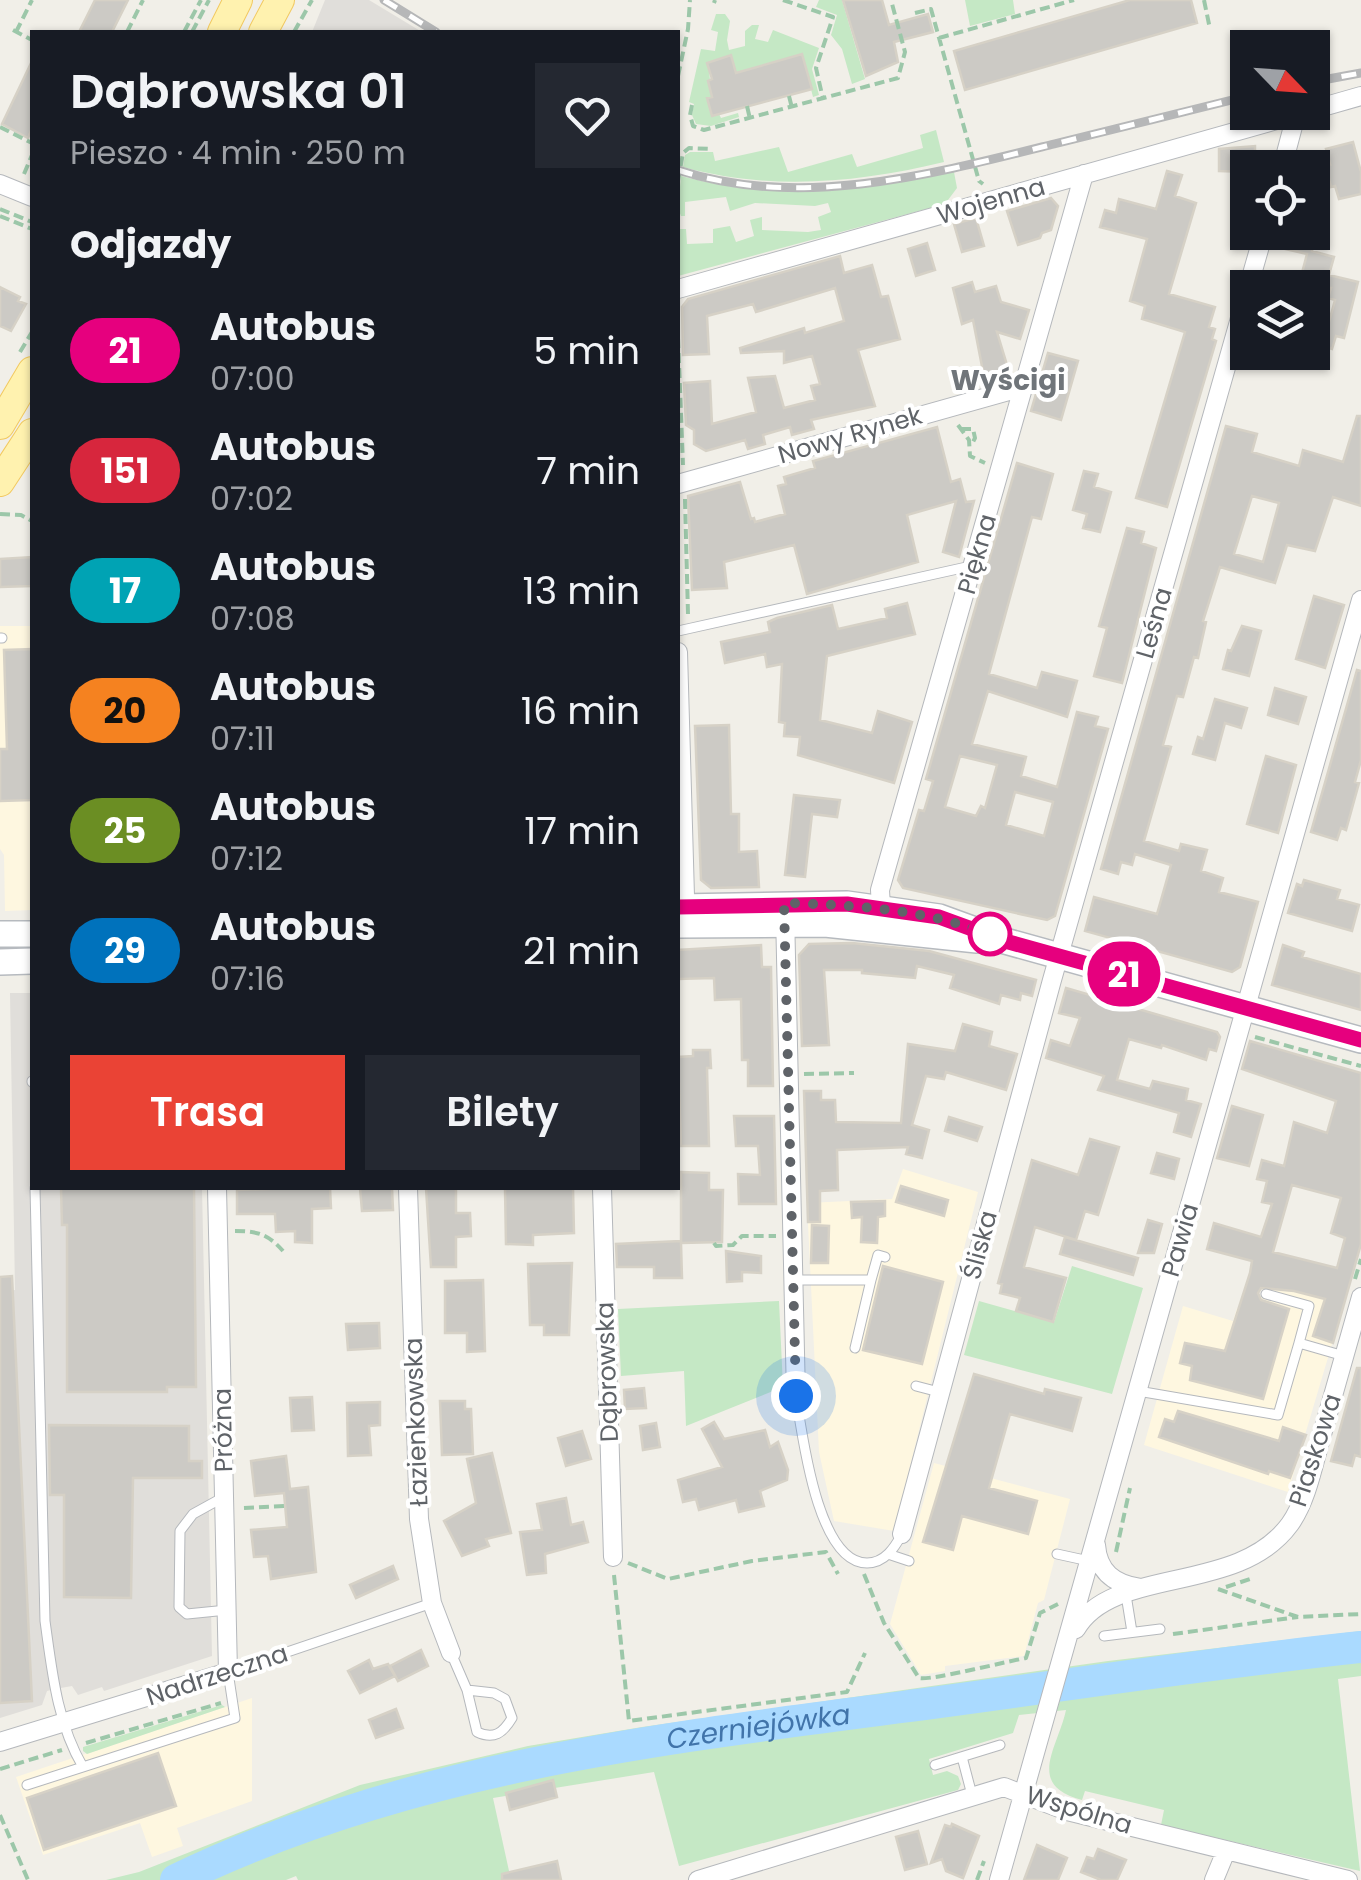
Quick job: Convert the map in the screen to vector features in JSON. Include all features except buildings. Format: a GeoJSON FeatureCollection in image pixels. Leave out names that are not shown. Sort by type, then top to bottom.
{"type":"FeatureCollection","features":[{"type":"Feature","properties":{"kind":"main road"},"geometry":{"type":"LineString","coordinates":[[223,30],[238,0]]}},
{"type":"Feature","properties":{"kind":"main road"},"geometry":{"type":"LineString","coordinates":[[264,30],[280,0]]}},
{"type":"Feature","properties":{"kind":"main road"},"geometry":{"type":"LineString","coordinates":[[0,425],[30,374]]}},
{"type":"Feature","properties":{"kind":"main road"},"geometry":{"type":"LineString","coordinates":[[0,482],[30,436]]}},
{"type":"Feature","properties":{"kind":"main road"},"geometry":{"type":"LineString","coordinates":[[680,914],[880,907],[956,921],[1005,941],[1361,1040]]}},
{"type":"Feature","properties":{"kind":"main road"},"geometry":{"type":"LineString","coordinates":[[785,913],[968,940],[1005,941]]}},
{"type":"Feature","properties":{"kind":"main road"},"geometry":{"type":"LineString","coordinates":[[0,934],[30,934]]}},
{"type":"Feature","properties":{"kind":"main road"},"geometry":{"type":"LineString","coordinates":[[0,962],[30,962]]}},
{"type":"Feature","properties":{"kind":"street","name":"Wojenna"},"geometry":{"type":"LineString","coordinates":[[1330,105],[1361,96]]}},
{"type":"Feature","properties":{"kind":"street","name":"Wojenna"},"geometry":{"type":"LineString","coordinates":[[680,289],[1243,130]]}},
{"type":"Feature","properties":{"kind":"street","name":"Piękna"},"geometry":{"type":"LineString","coordinates":[[880,907],[880,890],[1084,174]]}},
{"type":"Feature","properties":{"kind":"street"},"geometry":{"type":"LineString","coordinates":[[0,184],[30,196]]}},
{"type":"Feature","properties":{"kind":"street","name":"Leśna"},"geometry":{"type":"LineString","coordinates":[[1059,956],[1230,353]]}},
{"type":"Feature","properties":{"kind":"street","name":"Nowy Rynek"},"geometry":{"type":"LineString","coordinates":[[680,483],[1022,387]]}},
{"type":"Feature","properties":{"kind":"street","name":"Pawia"},"geometry":{"type":"LineString","coordinates":[[1000,1880],[1361,600]]}},
{"type":"Feature","properties":{"kind":"street"},"geometry":{"type":"LineString","coordinates":[[880,907],[896,930]]}},
{"type":"Feature","properties":{"kind":"street"},"geometry":{"type":"LineString","coordinates":[[785,913],[796,1396]]}},
{"type":"Feature","properties":{"kind":"street","name":"Śliska"},"geometry":{"type":"LineString","coordinates":[[902,1534],[1059,956]]}},
{"type":"Feature","properties":{"kind":"street","name":"Próżna"},"geometry":{"type":"LineString","coordinates":[[217,1190],[231,1502],[228,1672]]}},
{"type":"Feature","properties":{"kind":"street","name":"Łazienkowska"},"geometry":{"type":"LineString","coordinates":[[408,1190],[418,1519],[432,1603],[451,1653]]}},
{"type":"Feature","properties":{"kind":"street","name":"Dąbrowska"},"geometry":{"type":"LineString","coordinates":[[602,1190],[613,1557]]}},
{"type":"Feature","properties":{"kind":"street","name":"Piaskowa"},"geometry":{"type":"LineString","coordinates":[[1065,1649],[1080,1622],[1100,1602],[1238,1566],[1290,1524],[1311,1472],[1361,1297]]}},
{"type":"Feature","properties":{"kind":"street"},"geometry":{"type":"LineString","coordinates":[[1096,1540],[1100,1563],[1108,1575],[1135,1592]]}},
{"type":"Feature","properties":{"kind":"street","name":"Nadrzeczna"},"geometry":{"type":"LineString","coordinates":[[0,1742],[228,1672]]}},
{"type":"Feature","properties":{"kind":"street","name":"Wspólna"},"geometry":{"type":"LineString","coordinates":[[698,1880],[1004,1787],[1067,1811],[1348,1880]]}},
{"type":"Feature","properties":{"kind":"street"},"geometry":{"type":"LineString","coordinates":[[1214,1880],[1226,1851]]}},
{"type":"Feature","properties":{"kind":"lane"},"geometry":{"type":"LineString","coordinates":[[680,631],[974,566]]}},
{"type":"Feature","properties":{"kind":"lane"},"geometry":{"type":"LineString","coordinates":[[35,1190],[46,1621],[55,1689],[71,1747],[83,1767]]}},
{"type":"Feature","properties":{"kind":"lane"},"geometry":{"type":"LineString","coordinates":[[855,1348],[878,1255],[885,1257]]}},
{"type":"Feature","properties":{"kind":"lane"},"geometry":{"type":"LineString","coordinates":[[792,1280],[872,1280]]}},
{"type":"Feature","properties":{"kind":"lane"},"geometry":{"type":"LineString","coordinates":[[1138,1391],[1278,1415],[1309,1306],[1266,1294]]}},
{"type":"Feature","properties":{"kind":"lane"},"geometry":{"type":"LineString","coordinates":[[1298,1343],[1344,1356]]}},
{"type":"Feature","properties":{"kind":"lane"},"geometry":{"type":"LineString","coordinates":[[916,1386],[940,1392]]}},
{"type":"Feature","properties":{"kind":"lane"},"geometry":{"type":"LineString","coordinates":[[796,1396],[818,1502],[846,1554],[860,1562],[877,1561],[888,1554],[902,1534]]}},
{"type":"Feature","properties":{"kind":"lane"},"geometry":{"type":"LineString","coordinates":[[227,1610],[187,1614],[179,1607],[180,1531],[193,1514],[231,1502]]}},
{"type":"Feature","properties":{"kind":"lane"},"geometry":{"type":"LineString","coordinates":[[888,1554],[908,1561]]}},
{"type":"Feature","properties":{"kind":"lane"},"geometry":{"type":"LineString","coordinates":[[1057,1554],[1090,1561]]}},
{"type":"Feature","properties":{"kind":"lane"},"geometry":{"type":"LineString","coordinates":[[1132,1632],[1135,1592]]}},
{"type":"Feature","properties":{"kind":"lane","name":"Nadrzeczna"},"geometry":{"type":"LineString","coordinates":[[228,1672],[432,1603]]}},
{"type":"Feature","properties":{"kind":"lane"},"geometry":{"type":"LineString","coordinates":[[1104,1636],[1160,1632]]}},
{"type":"Feature","properties":{"kind":"lane"},"geometry":{"type":"LineString","coordinates":[[451,1653],[477,1732],[498,1735],[512,1718],[506,1699],[494,1692],[466,1690]]}},
{"type":"Feature","properties":{"kind":"lane"},"geometry":{"type":"LineString","coordinates":[[27,1785],[235,1723],[228,1672]]}},
{"type":"Feature","properties":{"kind":"lane"},"geometry":{"type":"LineString","coordinates":[[935,1766],[1000,1745]]}},
{"type":"Feature","properties":{"kind":"lane"},"geometry":{"type":"LineString","coordinates":[[962,1757],[972,1795]]}},
{"type":"Feature","properties":{"kind":"path"},"geometry":{"type":"LineString","coordinates":[[30,39],[14,31],[32,0]]}},
{"type":"Feature","properties":{"kind":"path"},"geometry":{"type":"LineString","coordinates":[[128,30],[143,0]]}},
{"type":"Feature","properties":{"kind":"path"},"geometry":{"type":"LineString","coordinates":[[185,30],[201,0]]}},
{"type":"Feature","properties":{"kind":"path"},"geometry":{"type":"LineString","coordinates":[[193,30],[208,0]]}},
{"type":"Feature","properties":{"kind":"path"},"geometry":{"type":"LineString","coordinates":[[295,30],[312,0]]}},
{"type":"Feature","properties":{"kind":"path"},"geometry":{"type":"LineString","coordinates":[[680,67],[690,0]]}},
{"type":"Feature","properties":{"kind":"path"},"geometry":{"type":"LineString","coordinates":[[787,0],[833,17],[816,68],[823,98]]}},
{"type":"Feature","properties":{"kind":"path"},"geometry":{"type":"LineString","coordinates":[[692,105],[691,121],[698,129],[750,119],[898,78],[905,52],[891,0]]}},
{"type":"Feature","properties":{"kind":"path"},"geometry":{"type":"LineString","coordinates":[[939,38],[1074,0]]}},
{"type":"Feature","properties":{"kind":"path"},"geometry":{"type":"LineString","coordinates":[[1204,0],[1210,29]]}},
{"type":"Feature","properties":{"kind":"path"},"geometry":{"type":"LineString","coordinates":[[813,10],[816,1]]}},
{"type":"Feature","properties":{"kind":"path"},"geometry":{"type":"LineString","coordinates":[[915,13],[931,9],[979,181],[994,188]]}},
{"type":"Feature","properties":{"kind":"path"},"geometry":{"type":"LineString","coordinates":[[893,40],[902,38]]}},
{"type":"Feature","properties":{"kind":"path"},"geometry":{"type":"LineString","coordinates":[[789,96],[792,108]]}},
{"type":"Feature","properties":{"kind":"path"},"geometry":{"type":"LineString","coordinates":[[746,106],[750,119]]}},
{"type":"Feature","properties":{"kind":"path"},"geometry":{"type":"LineString","coordinates":[[0,126],[30,141]]}},
{"type":"Feature","properties":{"kind":"path"},"geometry":{"type":"LineString","coordinates":[[680,170],[683,153],[689,148],[711,149]]}},
{"type":"Feature","properties":{"kind":"path"},"geometry":{"type":"LineString","coordinates":[[22,178],[30,160]]}},
{"type":"Feature","properties":{"kind":"path"},"geometry":{"type":"LineString","coordinates":[[0,212],[30,224]]}},
{"type":"Feature","properties":{"kind":"path"},"geometry":{"type":"LineString","coordinates":[[955,418],[975,460],[984,462]]}},
{"type":"Feature","properties":{"kind":"path"},"geometry":{"type":"LineString","coordinates":[[960,429],[973,429],[975,438],[970,447]]}},
{"type":"Feature","properties":{"kind":"path"},"geometry":{"type":"LineString","coordinates":[[0,514],[21,515],[30,520]]}},
{"type":"Feature","properties":{"kind":"path"},"geometry":{"type":"LineString","coordinates":[[1250,1036],[1361,1066]]}},
{"type":"Feature","properties":{"kind":"path"},"geometry":{"type":"LineString","coordinates":[[801,1074],[854,1073]]}},
{"type":"Feature","properties":{"kind":"path"},"geometry":{"type":"LineString","coordinates":[[218,1232],[258,1232],[272,1238],[283,1250]]}},
{"type":"Feature","properties":{"kind":"path"},"geometry":{"type":"LineString","coordinates":[[714,1242],[716,1246],[733,1245],[742,1236],[781,1236]]}},
{"type":"Feature","properties":{"kind":"path"},"geometry":{"type":"LineString","coordinates":[[1356,1278],[1361,1259]]}},
{"type":"Feature","properties":{"kind":"path"},"geometry":{"type":"LineString","coordinates":[[1113,1562],[1132,1479]]}},
{"type":"Feature","properties":{"kind":"path"},"geometry":{"type":"LineString","coordinates":[[231,1502],[284,1506]]}},
{"type":"Feature","properties":{"kind":"path"},"geometry":{"type":"LineString","coordinates":[[838,1574],[826,1552],[668,1579],[613,1557],[629,1721],[848,1692],[865,1653]]}},
{"type":"Feature","properties":{"kind":"path"},"geometry":{"type":"LineString","coordinates":[[860,1562],[884,1623],[919,1678],[927,1681],[1026,1658],[1040,1613],[1058,1604]]}},
{"type":"Feature","properties":{"kind":"path"},"geometry":{"type":"LineString","coordinates":[[1218,1590],[1298,1617]]}},
{"type":"Feature","properties":{"kind":"path"},"geometry":{"type":"LineString","coordinates":[[1160,1632],[1361,1614]]}},
{"type":"Feature","properties":{"kind":"path"},"geometry":{"type":"LineString","coordinates":[[0,1769],[223,1702]]}},
{"type":"Feature","properties":{"kind":"path"},"geometry":{"type":"LineString","coordinates":[[0,1815],[28,1880]]}},
{"type":"Feature","properties":{"kind":"shaded area"},"geometry":{"type":"Polygon","coordinates":[[[325,0],[369,0],[419,30],[313,30],[325,0]]]}},
{"type":"Feature","properties":{"kind":"shaded area"},"geometry":{"type":"Polygon","coordinates":[[[0,626],[30,626],[30,910],[5,911],[4,855],[0,849],[0,626]]]}},
{"type":"Feature","properties":{"kind":"shaded area"},"geometry":{"type":"Polygon","coordinates":[[[10,993],[30,993],[30,1190],[202,1190],[212,1656],[104,1691],[102,1687],[78,1695],[72,1686],[47,1691],[42,1705],[0,1718],[0,1291],[15,1290],[10,993]]]}},
{"type":"Feature","properties":{"kind":"shaded area"},"geometry":{"type":"Polygon","coordinates":[[[903,1169],[978,1192],[894,1531],[834,1521],[819,1452],[807,1203],[892,1199],[903,1169]]]}},
{"type":"Feature","properties":{"kind":"shaded area"},"geometry":{"type":"Polygon","coordinates":[[[1269,1264],[1349,1287],[1288,1492],[1144,1445],[1183,1306],[1233,1321],[1237,1308],[1256,1314],[1269,1264]]]}},
{"type":"Feature","properties":{"kind":"shaded area"},"geometry":{"type":"Polygon","coordinates":[[[934,1463],[1070,1499],[1044,1600],[1038,1603],[1024,1656],[945,1666],[945,1671],[921,1675],[890,1624],[934,1463]]]}},
{"type":"Feature","properties":{"kind":"shaded area"},"geometry":{"type":"Polygon","coordinates":[[[252,1698],[252,1801],[177,1828],[183,1846],[152,1857],[140,1823],[43,1855],[16,1777],[252,1698]]]}},
{"type":"Feature","properties":{"kind":"green space"},"geometry":{"type":"Polygon","coordinates":[[[819,0],[842,0],[865,79],[852,84],[842,49],[831,35],[837,15],[816,7],[819,0]]]}},
{"type":"Feature","properties":{"kind":"green space"},"geometry":{"type":"Polygon","coordinates":[[[965,0],[1013,0],[1015,14],[970,26],[965,0]]]}},
{"type":"Feature","properties":{"kind":"green space"},"geometry":{"type":"Polygon","coordinates":[[[716,14],[725,14],[730,21],[729,50],[745,46],[745,31],[752,25],[759,25],[755,39],[768,42],[773,30],[819,48],[812,69],[819,95],[813,97],[802,54],[736,73],[731,56],[708,63],[712,97],[707,99],[712,116],[719,114],[721,118],[738,113],[739,117],[711,126],[696,124],[692,115],[694,104],[689,102],[701,49],[715,51],[718,32],[711,30],[716,14]]]}},
{"type":"Feature","properties":{"kind":"green space"},"geometry":{"type":"Polygon","coordinates":[[[936,130],[944,162],[879,175],[781,182],[683,167],[685,155],[690,152],[713,152],[715,161],[779,147],[788,172],[852,154],[857,167],[923,148],[920,135],[936,130]]]}},
{"type":"Feature","properties":{"kind":"green space"},"geometry":{"type":"Polygon","coordinates":[[[954,172],[957,188],[945,204],[680,275],[680,229],[686,229],[687,244],[713,243],[713,229],[730,226],[736,242],[754,236],[750,220],[762,217],[762,230],[808,232],[821,230],[818,217],[831,212],[828,203],[755,203],[730,211],[726,197],[685,202],[685,216],[681,216],[681,176],[785,191],[883,184],[954,172]]]}},
{"type":"Feature","properties":{"kind":"green space"},"geometry":{"type":"Polygon","coordinates":[[[1072,1266],[1143,1288],[1112,1394],[964,1355],[979,1301],[1054,1322],[1072,1266]]]}},
{"type":"Feature","properties":{"kind":"green space"},"geometry":{"type":"Polygon","coordinates":[[[779,1301],[783,1387],[686,1426],[684,1371],[621,1376],[618,1309],[779,1301]]]}},
{"type":"Feature","properties":{"kind":"green space"},"geometry":{"type":"Polygon","coordinates":[[[1361,1631],[1361,1676],[1338,1679],[1360,1871],[1161,1825],[1164,1810],[1085,1791],[1082,1800],[1065,1793],[1054,1785],[1050,1764],[1066,1710],[1019,1715],[1013,1733],[929,1759],[933,1775],[947,1771],[958,1776],[958,1790],[679,1866],[654,1772],[493,1798],[511,1880],[298,1880],[296,1876],[286,1880],[106,1880],[139,1872],[360,1785],[528,1746],[1108,1661],[1361,1631]]]}},
{"type":"Feature","properties":{"kind":"green space"},"geometry":{"type":"Polygon","coordinates":[[[225,1707],[87,1754],[83,1751],[83,1747],[225,1707]]]}},
{"type":"Feature","properties":{"kind":"waterway","name":"Czerniejówka"},"geometry":{"type":"LineString","coordinates":[[176,1880],[351,1810],[531,1764],[715,1732],[1361,1647]]}},
{"type":"Feature","properties":{"kind":"railway"},"geometry":{"type":"LineString","coordinates":[[384,0],[433,30]]}},
{"type":"Feature","properties":{"kind":"railway"},"geometry":{"type":"LineString","coordinates":[[1330,79],[1361,73]]}},
{"type":"Feature","properties":{"kind":"railway"},"geometry":{"type":"LineString","coordinates":[[680,171],[724,182],[771,187],[867,183],[962,166],[1230,100]]}},
{"type":"Feature","properties":{"kind":"bus line","name":"21"},"geometry":{"type":"LineString","coordinates":[[680,907],[784,903],[894,908],[956,921],[1005,941],[1361,1040]]}},
{"type":"Feature","properties":{"kind":"district","name":"Wyścigi"},"geometry":{"type":"Point","coordinates":[1008,380]}},
{"type":"Feature","properties":{"kind":"route"},"geometry":{"type":"LineString","coordinates":[[796,1396],[784,903],[894,908],[956,921],[990,934]]}}]}
